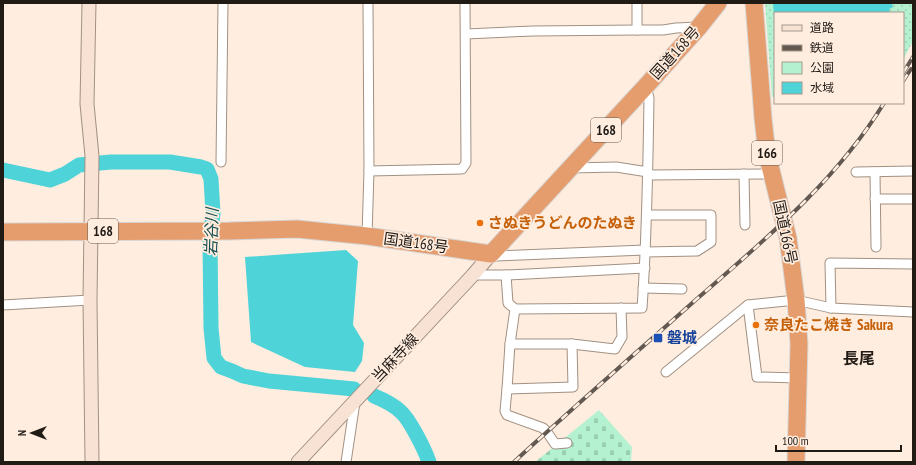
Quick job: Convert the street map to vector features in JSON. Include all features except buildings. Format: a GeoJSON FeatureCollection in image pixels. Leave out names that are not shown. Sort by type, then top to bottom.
{"type":"FeatureCollection","features":[{"type":"Feature","properties":{"kind":"highway","name":"国道168号"},"geometry":{"type":"LineString","coordinates":[[3,232],[229,231],[297,229],[367,236],[491,254],[646,86],[699,27],[718,3]]}},
{"type":"Feature","properties":{"kind":"highway","name":"国道166号"},"geometry":{"type":"LineString","coordinates":[[754,3],[763,118],[768,154],[788,238],[796,300],[799,344],[796,462]]}},
{"type":"Feature","properties":{"kind":"street"},"geometry":{"type":"LineString","coordinates":[[89,3],[88,104],[92,156],[90,300],[92,462]]}},
{"type":"Feature","properties":{"kind":"street"},"geometry":{"type":"LineString","coordinates":[[222,162],[223,3]]}},
{"type":"Feature","properties":{"kind":"street"},"geometry":{"type":"LineString","coordinates":[[367,236],[368,3]]}},
{"type":"Feature","properties":{"kind":"street"},"geometry":{"type":"LineString","coordinates":[[368,171],[462,169],[466,163],[465,3]]}},
{"type":"Feature","properties":{"kind":"street"},"geometry":{"type":"LineString","coordinates":[[637,3],[637,30]]}},
{"type":"Feature","properties":{"kind":"street"},"geometry":{"type":"LineString","coordinates":[[466,34],[533,30],[664,30],[699,27]]}},
{"type":"Feature","properties":{"kind":"street"},"geometry":{"type":"LineString","coordinates":[[506,275],[508,303],[515,309],[642,308],[645,268],[648,174],[649,98],[646,86]]}},
{"type":"Feature","properties":{"kind":"street"},"geometry":{"type":"LineString","coordinates":[[571,168],[616,167],[648,174],[772,174]]}},
{"type":"Feature","properties":{"kind":"street"},"geometry":{"type":"LineString","coordinates":[[856,172],[913,171]]}},
{"type":"Feature","properties":{"kind":"street"},"geometry":{"type":"LineString","coordinates":[[875,172],[876,247]]}},
{"type":"Feature","properties":{"kind":"street"},"geometry":{"type":"LineString","coordinates":[[744,174],[745,225]]}},
{"type":"Feature","properties":{"kind":"street"},"geometry":{"type":"LineString","coordinates":[[875,199],[913,199]]}},
{"type":"Feature","properties":{"kind":"street"},"geometry":{"type":"LineString","coordinates":[[491,254],[496,256],[645,251],[696,251],[711,242],[711,215],[647,215]]}},
{"type":"Feature","properties":{"kind":"street","name":"当麻寺線"},"geometry":{"type":"LineString","coordinates":[[298,462],[491,254]]}},
{"type":"Feature","properties":{"kind":"street"},"geometry":{"type":"LineString","coordinates":[[830,308],[830,263],[913,264]]}},
{"type":"Feature","properties":{"kind":"street"},"geometry":{"type":"LineString","coordinates":[[472,275],[506,275],[645,268]]}},
{"type":"Feature","properties":{"kind":"street"},"geometry":{"type":"LineString","coordinates":[[643,288],[682,289]]}},
{"type":"Feature","properties":{"kind":"street"},"geometry":{"type":"LineString","coordinates":[[3,305],[90,300]]}},
{"type":"Feature","properties":{"kind":"street"},"geometry":{"type":"LineString","coordinates":[[666,372],[748,305],[796,300],[830,308],[913,312]]}},
{"type":"Feature","properties":{"kind":"street"},"geometry":{"type":"LineString","coordinates":[[748,305],[757,377],[798,378]]}},
{"type":"Feature","properties":{"kind":"street"},"geometry":{"type":"LineString","coordinates":[[510,344],[572,344],[615,349],[622,337],[621,308]]}},
{"type":"Feature","properties":{"kind":"street"},"geometry":{"type":"LineString","coordinates":[[515,309],[510,344],[505,411],[507,415],[543,428],[555,444],[567,443]]}},
{"type":"Feature","properties":{"kind":"street"},"geometry":{"type":"LineString","coordinates":[[507,389],[572,387],[572,344]]}},
{"type":"Feature","properties":{"kind":"street"},"geometry":{"type":"LineString","coordinates":[[346,462],[355,401]]}},
{"type":"Feature","properties":{"kind":"green space"},"geometry":{"type":"Polygon","coordinates":[[[765,3],[913,3],[913,41],[904,58],[904,12],[774,12],[774,97],[772,97],[765,3]]]}},
{"type":"Feature","properties":{"kind":"green space"},"geometry":{"type":"Polygon","coordinates":[[[599,410],[632,447],[631,462],[535,462],[599,410]]]}},
{"type":"Feature","properties":{"kind":"water"},"geometry":{"type":"Polygon","coordinates":[[[773,3],[892,3],[893,7],[889,9],[890,12],[774,12],[774,15],[773,3]]]}},
{"type":"Feature","properties":{"kind":"water"},"geometry":{"type":"Polygon","coordinates":[[[346,250],[358,261],[353,325],[364,343],[362,361],[355,372],[305,367],[251,342],[245,257],[346,250]]]}},
{"type":"Feature","properties":{"kind":"waterway","name":"岩谷川"},"geometry":{"type":"LineString","coordinates":[[3,170],[50,180],[65,174],[79,165],[111,162],[170,162],[207,169],[211,179],[213,213],[210,241],[211,328],[214,358],[221,367],[243,376],[269,381],[354,389]]}},
{"type":"Feature","properties":{"kind":"waterway","name":"岩谷川"},"geometry":{"type":"LineString","coordinates":[[374,396],[392,405],[405,416],[417,436],[429,462]]}},
{"type":"Feature","properties":{"kind":"railway"},"geometry":{"type":"LineString","coordinates":[[904,71],[913,57]]}},
{"type":"Feature","properties":{"kind":"railway"},"geometry":{"type":"LineString","coordinates":[[904,80],[911,69]]}},
{"type":"Feature","properties":{"kind":"railway"},"geometry":{"type":"LineString","coordinates":[[514,462],[750,253],[799,207],[845,158],[883,104]]}},
{"type":"Feature","properties":{"kind":"place","name":"さぬきうどんのたぬき"},"geometry":{"type":"Point","coordinates":[480,223]}},
{"type":"Feature","properties":{"kind":"place","name":"奈良たこ焼き Sakura"},"geometry":{"type":"Point","coordinates":[756,325]}},
{"type":"Feature","properties":{"kind":"place","name":"磐城"},"geometry":{"type":"Point","coordinates":[658,338]}},
{"type":"Feature","properties":{"kind":"district","name":"長尾"},"geometry":{"type":"Point","coordinates":[859,358]}}]}
